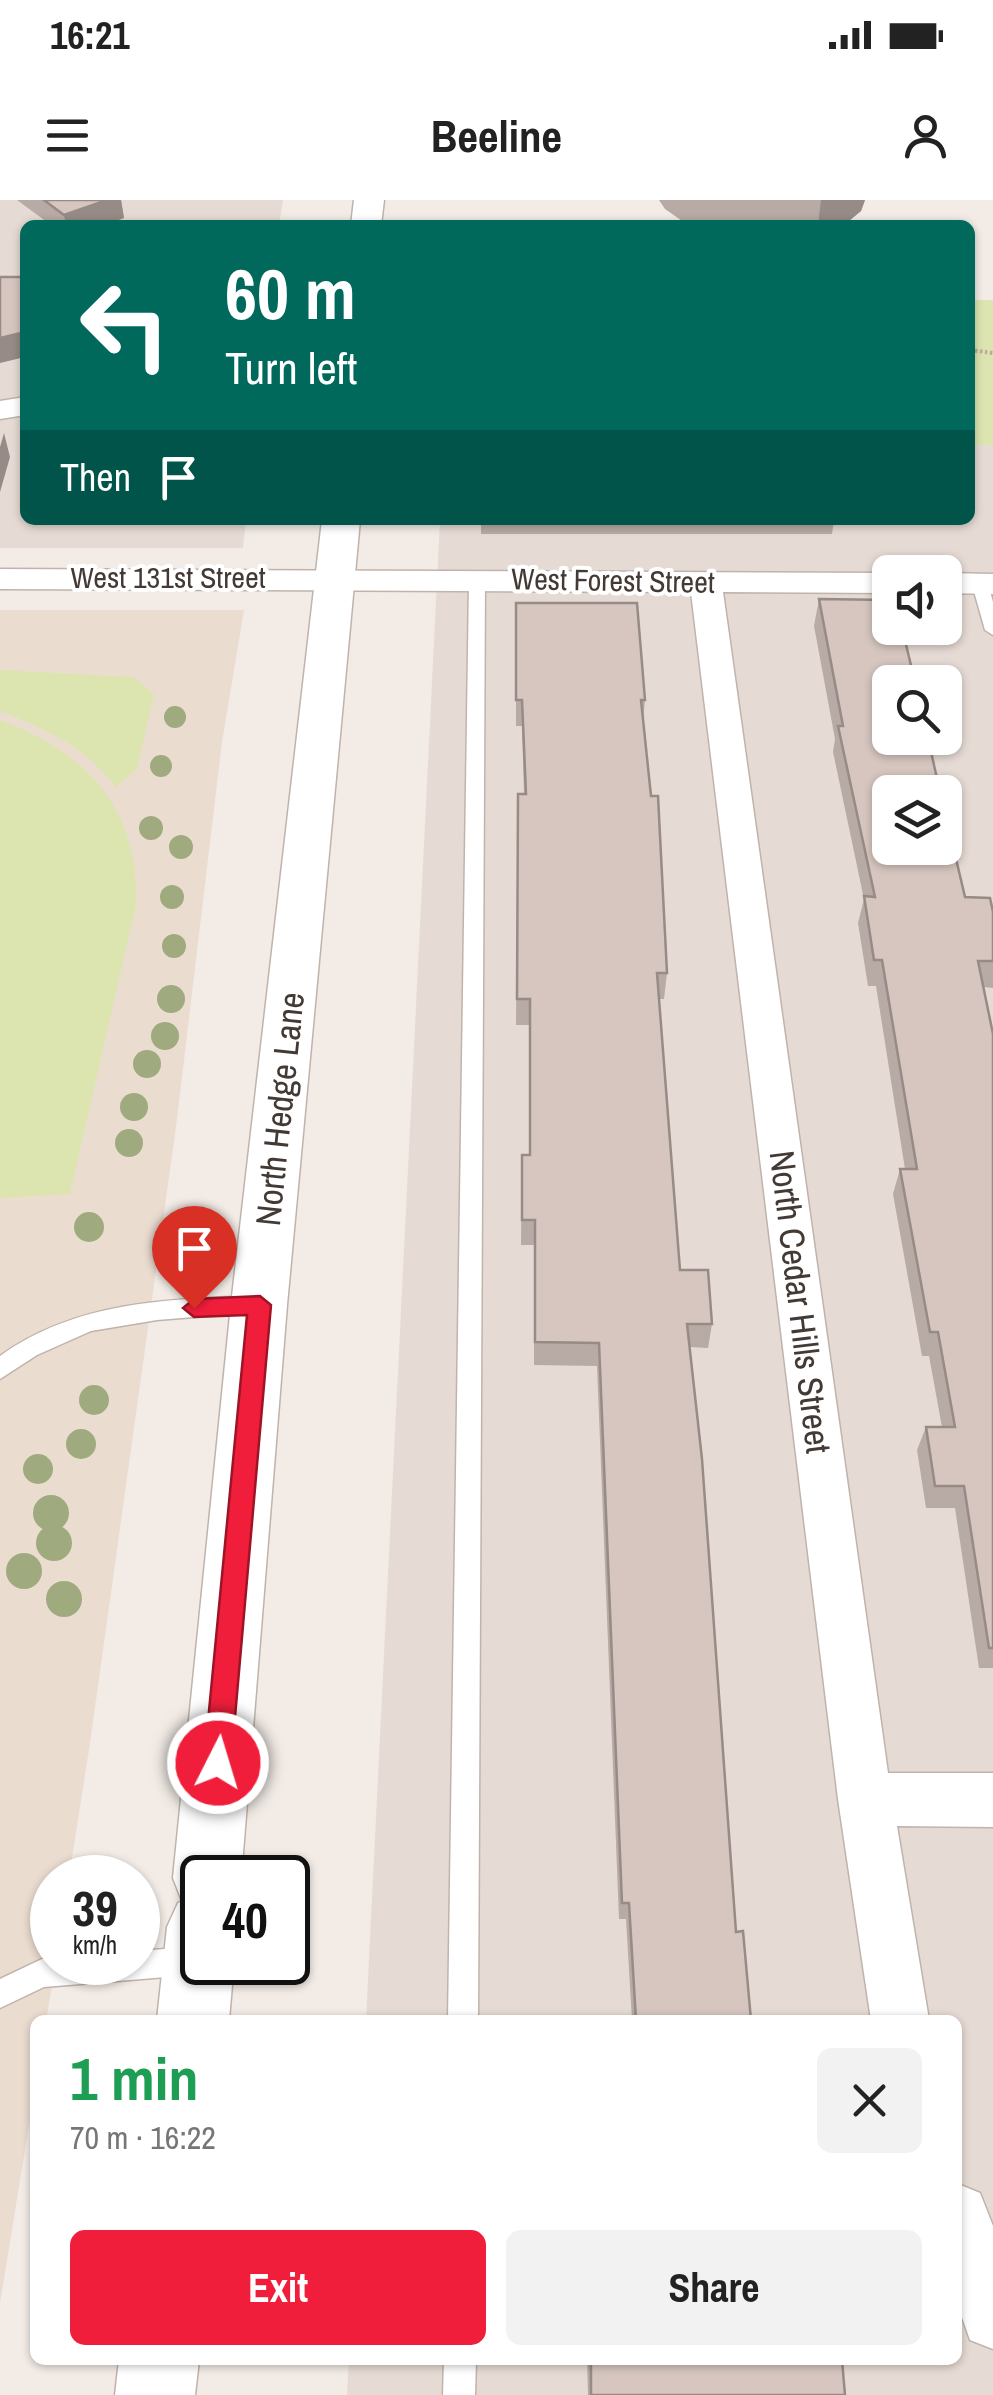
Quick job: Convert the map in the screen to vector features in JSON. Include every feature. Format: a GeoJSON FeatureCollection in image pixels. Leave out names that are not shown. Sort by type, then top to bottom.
{"type":"FeatureCollection","features":[{"type":"Feature","properties":{"kind":"street","name":"North Hedge Lane"},"geometry":{"type":"LineString","coordinates":[[209,1855],[260,1305],[341,525]]}},
{"type":"Feature","properties":{"kind":"street","name":"West 131st Street"},"geometry":{"type":"LineString","coordinates":[[0,579],[336,578]]}},
{"type":"Feature","properties":{"kind":"street","name":"West Forest Street"},"geometry":{"type":"LineString","coordinates":[[336,578],[872,583]]}},
{"type":"Feature","properties":{"kind":"street","name":"North Cedar Hills Street"},"geometry":{"type":"LineString","coordinates":[[706,582],[864,1800],[899,2015]]}},
{"type":"Feature","properties":{"kind":"street"},"geometry":{"type":"LineString","coordinates":[[864,1800],[993,1800]]}},
{"type":"Feature","properties":{"kind":"street"},"geometry":{"type":"LineString","coordinates":[[962,2227],[993,2317]]}},
{"type":"Feature","properties":{"kind":"street"},"geometry":{"type":"LineString","coordinates":[[156,2395],[159,2365]]}},
{"type":"Feature","properties":{"kind":"lane"},"geometry":{"type":"LineString","coordinates":[[463,2015],[476,580]]}},
{"type":"Feature","properties":{"kind":"lane"},"geometry":{"type":"LineString","coordinates":[[986,584],[993,630]]}},
{"type":"Feature","properties":{"kind":"lane"},"geometry":{"type":"LineString","coordinates":[[0,1370],[35,1343],[106,1317],[138,1310],[260,1305]]}},
{"type":"Feature","properties":{"kind":"lane"},"geometry":{"type":"LineString","coordinates":[[0,1994],[42,1972],[180,1969]]}},
{"type":"Feature","properties":{"kind":"lane"},"geometry":{"type":"LineString","coordinates":[[460,2365],[460,2395]]}},
{"type":"Feature","properties":{"kind":"shaded area"},"geometry":{"type":"Polygon","coordinates":[[[0,200],[283,200],[280,220],[20,220],[20,525],[245,525],[243,548],[0,548],[0,200]]]}},
{"type":"Feature","properties":{"kind":"shaded area"},"geometry":{"type":"Polygon","coordinates":[[[975,445],[993,445],[993,2395],[347,2395],[349,2365],[962,2365],[962,2015],[366,2015],[440,525],[975,525],[975,445]]]}},
{"type":"Feature","properties":{"kind":"shaded area"},"geometry":{"type":"Polygon","coordinates":[[[0,610],[244,610],[222,742],[176,1127],[72,1855],[30,1855],[30,1985],[52,1985],[47,2015],[30,2015],[30,2120],[0,2303],[0,610]]]}},
{"type":"Feature","properties":{"kind":"green space"},"geometry":{"type":"Polygon","coordinates":[[[975,300],[993,300],[993,445],[975,445],[975,300]]]}},
{"type":"Feature","properties":{"kind":"green space"},"geometry":{"type":"Polygon","coordinates":[[[0,670],[133,677],[154,694],[137,769],[115,787],[78,750],[0,711],[0,670]]]}},
{"type":"Feature","properties":{"kind":"green space"},"geometry":{"type":"Polygon","coordinates":[[[0,720],[59,749],[102,789],[118,813],[135,871],[136,905],[70,1194],[0,1198],[0,720]]]}},
{"type":"Feature","properties":{"kind":"building"},"geometry":{"type":"Polygon","coordinates":[[[44,200],[107,200],[64,215],[44,200]]]}},
{"type":"Feature","properties":{"kind":"building"},"geometry":{"type":"Polygon","coordinates":[[[0,277],[20,277],[20,333],[0,338],[0,277]]]}},
{"type":"Feature","properties":{"kind":"building"},"geometry":{"type":"Polygon","coordinates":[[[819,599],[872,600],[872,645],[906,645],[911,665],[872,665],[872,755],[932,755],[936,775],[872,775],[872,865],[957,865],[965,897],[990,898],[993,912],[993,961],[978,961],[993,1034],[993,1648],[989,1648],[964,1486],[935,1486],[926,1427],[955,1427],[938,1332],[930,1332],[900,1169],[917,1169],[882,960],[874,960],[864,896],[875,897],[838,726],[843,726],[819,599]]]}},
{"type":"Feature","properties":{"kind":"building"},"geometry":{"type":"Polygon","coordinates":[[[516,603],[637,603],[645,700],[641,700],[651,796],[658,796],[667,973],[657,973],[680,1270],[708,1270],[712,1324],[687,1324],[702,1459],[736,1932],[743,1931],[751,2015],[636,2015],[629,1903],[622,1903],[599,1343],[535,1342],[535,1220],[522,1220],[522,1155],[530,1155],[530,999],[517,999],[518,794],[526,794],[522,700],[516,700],[516,603]]]}},
{"type":"Feature","properties":{"kind":"building"},"geometry":{"type":"Polygon","coordinates":[[[591,2365],[842,2365],[845,2395],[591,2395],[591,2365]]]}},
{"type":"Feature","properties":{"kind":"route"},"geometry":{"type":"LineString","coordinates":[[194,1308],[260,1305],[218,1763]]}}]}
